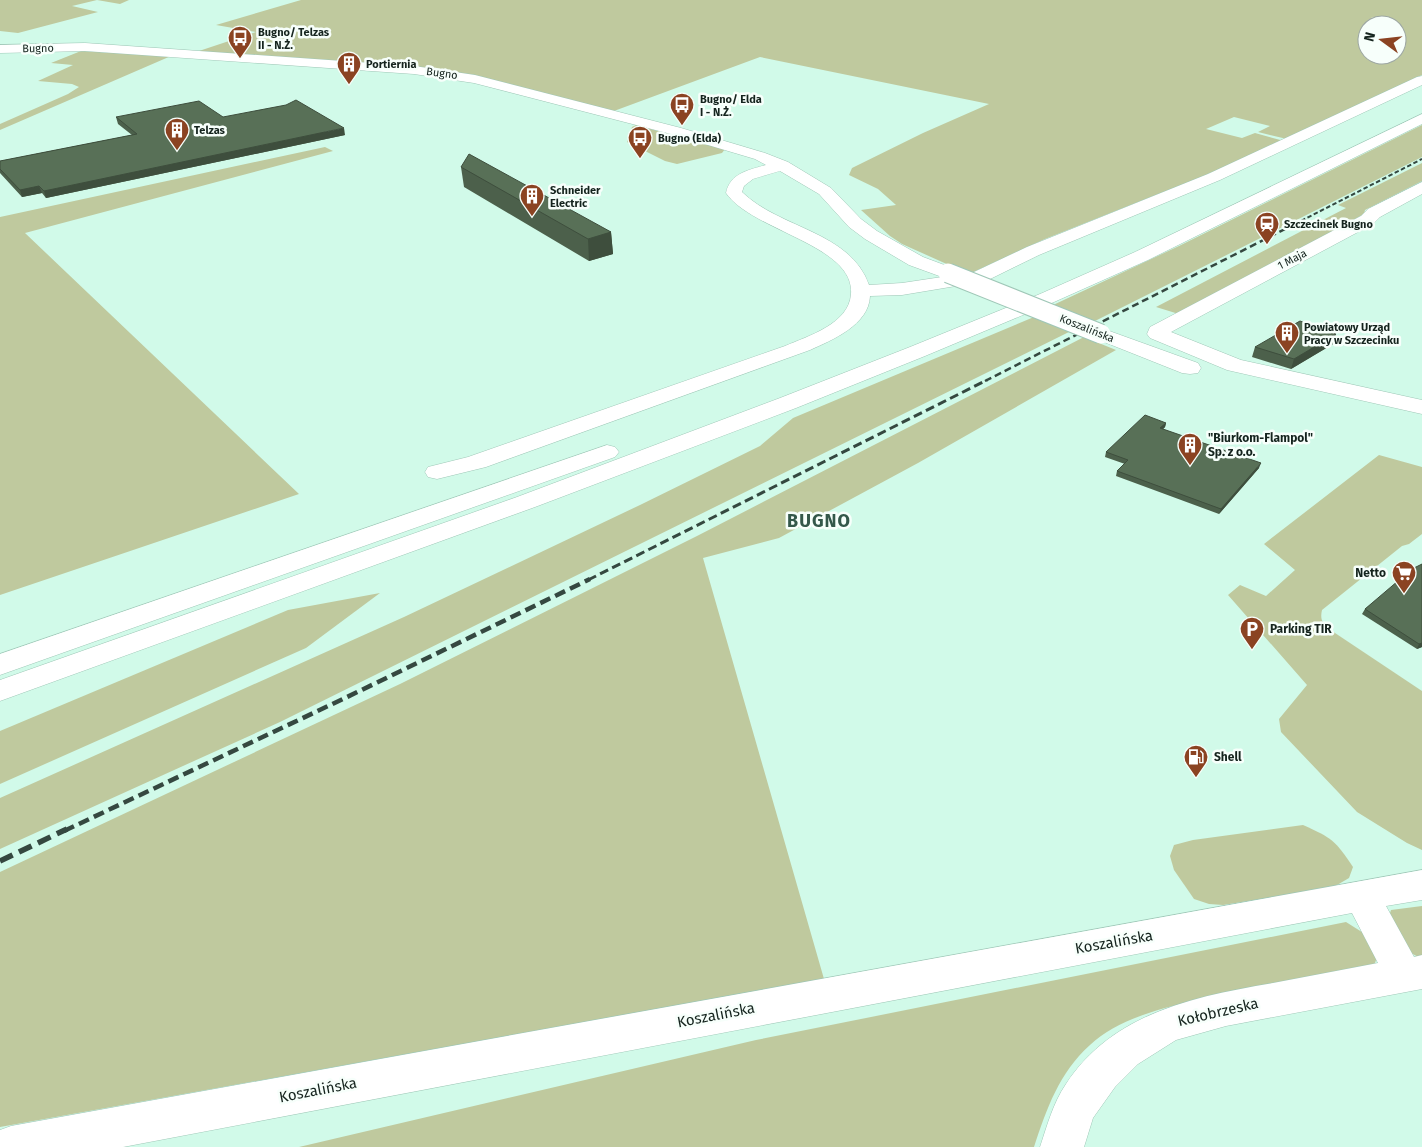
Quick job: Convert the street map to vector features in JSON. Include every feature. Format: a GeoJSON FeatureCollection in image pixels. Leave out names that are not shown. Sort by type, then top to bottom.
{"type":"FeatureCollection","features":[{"type":"Feature","properties":{"kind":"main road","name":"Bugno"},"geometry":{"type":"LineString","coordinates":[[0,49],[85,47],[195,53],[406,69],[456,75],[676,131],[744,150],[782,165]]}},
{"type":"Feature","properties":{"kind":"main road"},"geometry":{"type":"LineString","coordinates":[[7,61],[43,48]]}},
{"type":"Feature","properties":{"kind":"main road"},"geometry":{"type":"LineString","coordinates":[[862,291],[902,289],[979,277],[1033,251],[1214,177],[1422,80]]}},
{"type":"Feature","properties":{"kind":"main road"},"geometry":{"type":"LineString","coordinates":[[0,665],[609,451],[796,382],[962,316],[1112,251],[1422,104]]}},
{"type":"Feature","properties":{"kind":"main road"},"geometry":{"type":"LineString","coordinates":[[0,691],[738,424],[871,371],[1060,292],[1160,246],[1422,118]]}},
{"type":"Feature","properties":{"kind":"main road"},"geometry":{"type":"LineString","coordinates":[[437,472],[477,462],[792,350],[842,325],[855,312],[862,299],[858,276],[843,257],[752,210],[740,201],[734,193],[736,184],[747,176],[782,165]]}},
{"type":"Feature","properties":{"kind":"main road","name":"Koszalińska"},"geometry":{"type":"LineString","coordinates":[[782,165],[825,191],[855,223],[871,236],[916,260],[948,274],[1172,362],[1305,400],[1422,423]]}},
{"type":"Feature","properties":{"kind":"main road","name":"1 Maja"},"geometry":{"type":"LineString","coordinates":[[1422,187],[1374,213],[1367,220],[1157,331],[1157,334],[1161,336],[1235,365],[1422,408]]}},
{"type":"Feature","properties":{"kind":"main road","name":"Koszalińska"},"geometry":{"type":"LineString","coordinates":[[11,1147],[1422,885]]}},
{"type":"Feature","properties":{"kind":"main road","name":"Kołobrzeska"},"geometry":{"type":"LineString","coordinates":[[1062,1147],[1074,1111],[1094,1080],[1116,1056],[1137,1040],[1160,1027],[1202,1013],[1413,974],[1362,896]]}},
{"type":"Feature","properties":{"kind":"green space"},"geometry":{"type":"Polygon","coordinates":[[[0,0],[97,0],[72,6],[98,12],[18,33],[0,31],[0,0]]]}},
{"type":"Feature","properties":{"kind":"green space"},"geometry":{"type":"Polygon","coordinates":[[[97,0],[129,0],[120,4],[97,0]]]}},
{"type":"Feature","properties":{"kind":"green space"},"geometry":{"type":"Polygon","coordinates":[[[301,0],[1422,0],[1422,75],[1287,139],[1258,132],[1270,126],[1234,117],[1206,129],[1242,138],[1255,133],[1284,141],[1201,177],[1045,239],[969,274],[902,244],[890,236],[861,210],[896,205],[878,189],[849,175],[852,168],[923,133],[989,104],[760,57],[614,111],[479,78],[196,52],[256,32],[216,25],[301,0]]]}},
{"type":"Feature","properties":{"kind":"green space"},"geometry":{"type":"Polygon","coordinates":[[[81,51],[171,56],[0,130],[0,124],[68,94],[79,87],[72,84],[38,81],[73,65],[51,63],[81,51]]]}},
{"type":"Feature","properties":{"kind":"green space"},"geometry":{"type":"Polygon","coordinates":[[[636,125],[725,149],[722,153],[677,164],[665,161],[627,142],[632,127],[636,125]]]}},
{"type":"Feature","properties":{"kind":"green space"},"geometry":{"type":"Polygon","coordinates":[[[1422,125],[1422,157],[1093,322],[1051,306],[1179,246],[1422,125]]]}},
{"type":"Feature","properties":{"kind":"green space"},"geometry":{"type":"Polygon","coordinates":[[[325,147],[333,151],[25,233],[299,494],[0,595],[0,217],[325,147]]]}},
{"type":"Feature","properties":{"kind":"green space"},"geometry":{"type":"Polygon","coordinates":[[[1422,163],[1422,181],[1365,210],[1364,214],[1182,315],[1156,307],[1346,208],[1338,205],[1422,163]]]}},
{"type":"Feature","properties":{"kind":"green space"},"geometry":{"type":"Polygon","coordinates":[[[1034,317],[1071,331],[280,722],[0,849],[0,798],[404,617],[640,505],[760,446],[793,418],[1034,317]]]}},
{"type":"Feature","properties":{"kind":"green space"},"geometry":{"type":"Polygon","coordinates":[[[1084,337],[1116,350],[918,463],[779,538],[703,558],[824,979],[0,1127],[0,872],[400,684],[697,536],[1084,337]]]}},
{"type":"Feature","properties":{"kind":"green space"},"geometry":{"type":"Polygon","coordinates":[[[1379,455],[1422,467],[1422,534],[1409,544],[1402,546],[1322,610],[1321,618],[1329,629],[1422,691],[1422,850],[1407,843],[1357,812],[1281,732],[1279,719],[1307,685],[1228,595],[1240,585],[1266,596],[1295,570],[1264,544],[1379,455]]]}},
{"type":"Feature","properties":{"kind":"green space"},"geometry":{"type":"Polygon","coordinates":[[[380,593],[306,648],[0,784],[0,731],[288,610],[380,593]]]}},
{"type":"Feature","properties":{"kind":"green space"},"geometry":{"type":"Polygon","coordinates":[[[1303,825],[1321,833],[1337,845],[1353,867],[1349,878],[1332,888],[1223,905],[1209,904],[1194,899],[1174,870],[1170,856],[1174,845],[1193,840],[1303,825]]]}},
{"type":"Feature","properties":{"kind":"green space"},"geometry":{"type":"Polygon","coordinates":[[[1422,906],[1422,959],[1409,952],[1389,916],[1391,910],[1422,906]]]}},
{"type":"Feature","properties":{"kind":"green space"},"geometry":{"type":"Polygon","coordinates":[[[1346,922],[1365,934],[1378,954],[1375,963],[1370,968],[1190,1002],[1145,1014],[1125,1022],[1090,1045],[1070,1067],[1049,1105],[1034,1147],[299,1147],[756,1040],[1346,922]]]}},
{"type":"Feature","properties":{"kind":"building","name":"Telzas"},"geometry":{"type":"Polygon","coordinates":[[[296,100],[344,128],[44,191],[39,186],[20,190],[0,169],[0,161],[137,134],[116,117],[199,101],[223,117],[286,105],[296,100]]]}},
{"type":"Feature","properties":{"kind":"building"},"geometry":{"type":"Polygon","coordinates":[[[469,154],[611,232],[588,239],[461,167],[469,154]]]}},
{"type":"Feature","properties":{"kind":"building"},"geometry":{"type":"Polygon","coordinates":[[[1300,321],[1336,334],[1294,359],[1255,347],[1300,321]]]}},
{"type":"Feature","properties":{"kind":"building","name":"\"Biurkom-Flampol\" Sp. z o.o."},"geometry":{"type":"Polygon","coordinates":[[[1145,415],[1166,423],[1160,428],[1261,463],[1221,509],[1117,471],[1128,460],[1106,452],[1145,415]]]}},
{"type":"Feature","properties":{"kind":"building","name":"Netto"},"geometry":{"type":"Polygon","coordinates":[[[1422,564],[1422,643],[1419,644],[1365,609],[1412,569],[1422,564]]]}},
{"type":"Feature","properties":{"kind":"railway"},"geometry":{"type":"LineString","coordinates":[[1295,224],[1422,159]]}},
{"type":"Feature","properties":{"kind":"railway"},"geometry":{"type":"LineString","coordinates":[[985,381],[1297,223]]}},
{"type":"Feature","properties":{"kind":"railway"},"geometry":{"type":"LineString","coordinates":[[590,579],[987,380]]}},
{"type":"Feature","properties":{"kind":"railway"},"geometry":{"type":"LineString","coordinates":[[64,831],[343,699],[590,579]]}},
{"type":"Feature","properties":{"kind":"railway"},"geometry":{"type":"LineString","coordinates":[[0,861],[67,829]]}},
{"type":"Feature","properties":{"kind":"place","name":"Bugno/ Telzas II - N.Ż."},"geometry":{"type":"Point","coordinates":[240,59]}},
{"type":"Feature","properties":{"kind":"place","name":"Portiernia"},"geometry":{"type":"Point","coordinates":[349,85]}},
{"type":"Feature","properties":{"kind":"place","name":"Bugno/ Elda I - N.Ż."},"geometry":{"type":"Point","coordinates":[682,126]}},
{"type":"Feature","properties":{"kind":"place","name":"Telzas"},"geometry":{"type":"Point","coordinates":[177,151]}},
{"type":"Feature","properties":{"kind":"place","name":"Bugno (Elda)"},"geometry":{"type":"Point","coordinates":[640,159]}},
{"type":"Feature","properties":{"kind":"place","name":"Schneider Electric"},"geometry":{"type":"Point","coordinates":[532,217]}},
{"type":"Feature","properties":{"kind":"place","name":"Szczecinek Bugno"},"geometry":{"type":"Point","coordinates":[1267,245]}},
{"type":"Feature","properties":{"kind":"place","name":"Powiatowy Urząd Pracy w Szczecinku"},"geometry":{"type":"Point","coordinates":[1287,354]}},
{"type":"Feature","properties":{"kind":"place","name":"\"Biurkom-Flampol\" Sp. z o.o."},"geometry":{"type":"Point","coordinates":[1190,466]}},
{"type":"Feature","properties":{"kind":"place","name":"Netto"},"geometry":{"type":"Point","coordinates":[1404,594]}},
{"type":"Feature","properties":{"kind":"place","name":"Parking TIR"},"geometry":{"type":"Point","coordinates":[1252,650]}},
{"type":"Feature","properties":{"kind":"place","name":"Shell"},"geometry":{"type":"Point","coordinates":[1196,778]}},
{"type":"Feature","properties":{"kind":"district","name":"BUGNO"},"geometry":{"type":"Point","coordinates":[819,521]}}]}
